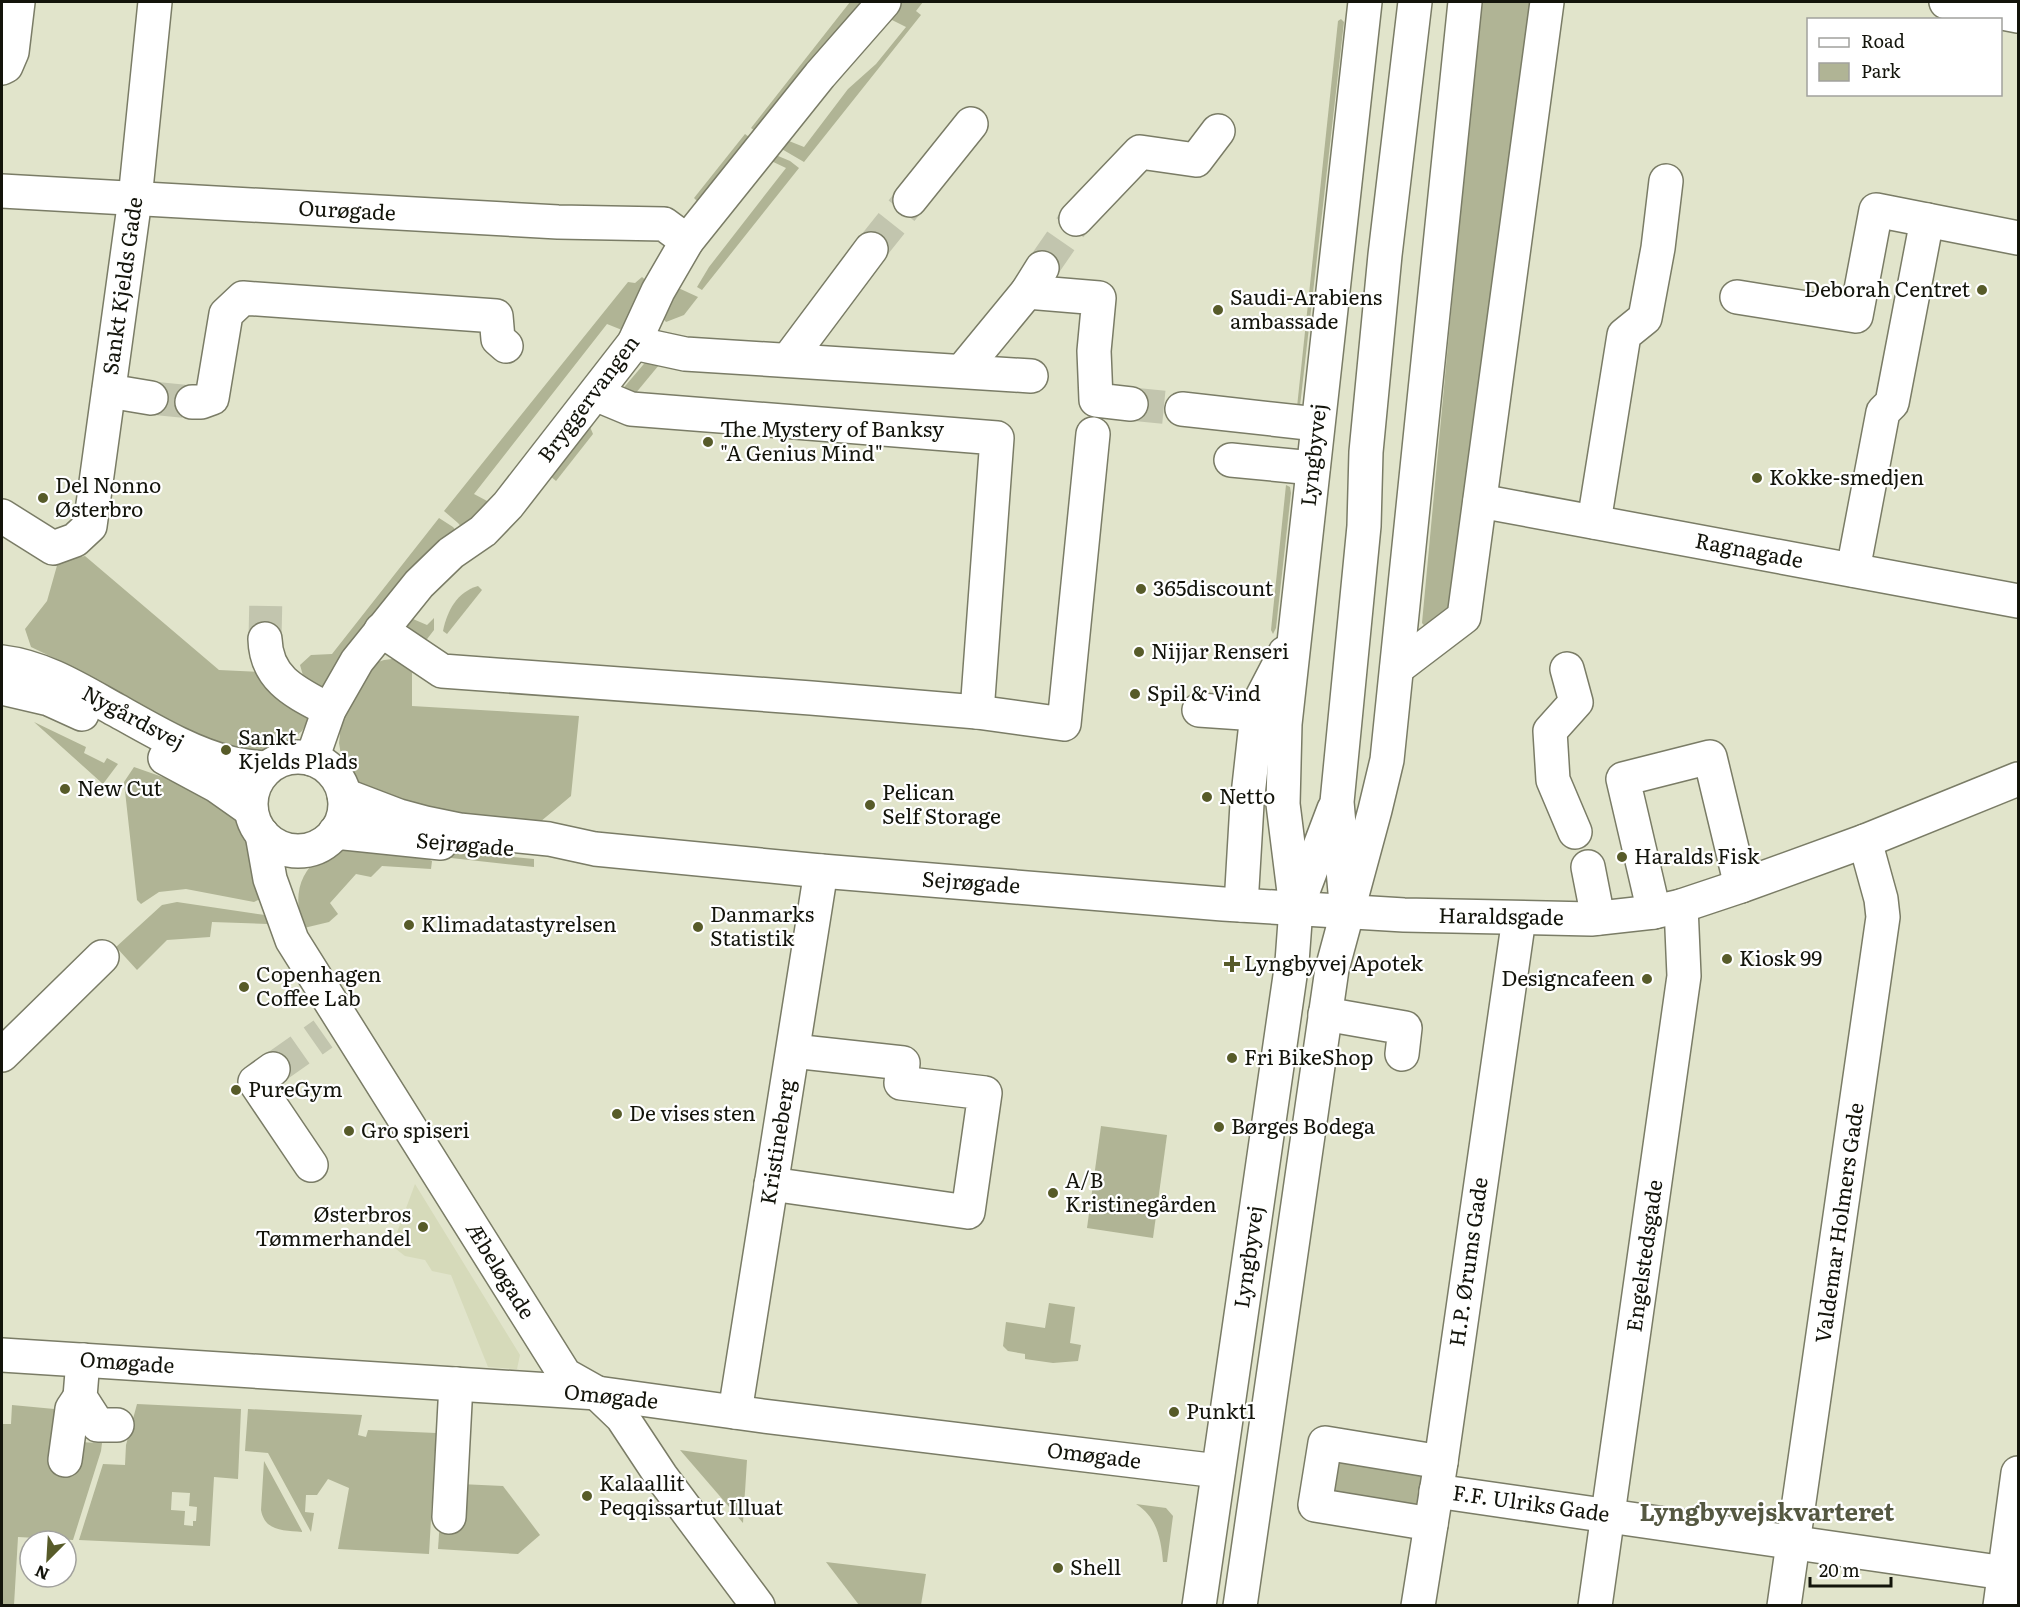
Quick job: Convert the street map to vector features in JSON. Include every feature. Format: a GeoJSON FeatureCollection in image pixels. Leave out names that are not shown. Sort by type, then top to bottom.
{"type":"FeatureCollection","features":[{"type":"Feature","properties":{"kind":"street"},"geometry":{"type":"LineString","coordinates":[[2,68],[6,66],[12,52],[18,2]]}},
{"type":"Feature","properties":{"kind":"street","name":"Sankt Kjelds Gade"},"geometry":{"type":"LineString","coordinates":[[2,516],[53,548],[75,540],[90,526],[135,199],[155,2]]}},
{"type":"Feature","properties":{"kind":"street","name":"Bryggervangen"},"geometry":{"type":"LineString","coordinates":[[312,759],[329,710],[346,678],[381,630],[419,584],[451,553],[483,531],[508,505],[634,343],[658,291],[687,241],[820,75],[884,2]]}},
{"type":"Feature","properties":{"kind":"street","name":"Lyngbyvej"},"geometry":{"type":"LineString","coordinates":[[1199,1605],[1292,962],[1296,908],[1283,804],[1285,724],[1365,2]]}},
{"type":"Feature","properties":{"kind":"street","name":"Lyngbyvej"},"geometry":{"type":"LineString","coordinates":[[1347,911],[1336,802],[1364,526],[1366,452],[1384,266],[1415,2]]}},
{"type":"Feature","properties":{"kind":"street","name":"Lyngbyvej"},"geometry":{"type":"LineString","coordinates":[[1240,1605],[1332,969],[1375,810],[1386,760],[1466,2]]}},
{"type":"Feature","properties":{"kind":"street"},"geometry":{"type":"LineString","coordinates":[[1397,668],[1464,617],[1547,2]]}},
{"type":"Feature","properties":{"kind":"street"},"geometry":{"type":"LineString","coordinates":[[1946,2],[2019,16]]}},
{"type":"Feature","properties":{"kind":"street"},"geometry":{"type":"LineString","coordinates":[[910,200],[971,124]]}},
{"type":"Feature","properties":{"kind":"street"},"geometry":{"type":"LineString","coordinates":[[1076,219],[1140,152],[1196,160],[1218,131]]}},
{"type":"Feature","properties":{"kind":"street"},"geometry":{"type":"LineString","coordinates":[[1594,522],[1624,335],[1644,318],[1658,248],[1666,181]]}},
{"type":"Feature","properties":{"kind":"street","name":"Ourøgade"},"geometry":{"type":"LineString","coordinates":[[2,191],[558,222],[664,224],[687,241]]}},
{"type":"Feature","properties":{"kind":"street"},"geometry":{"type":"LineString","coordinates":[[1737,297],[1856,316],[1876,210],[2019,238]]}},
{"type":"Feature","properties":{"kind":"street"},"geometry":{"type":"LineString","coordinates":[[1853,570],[1883,412],[1892,403],[1928,220]]}},
{"type":"Feature","properties":{"kind":"street"},"geometry":{"type":"LineString","coordinates":[[788,360],[871,249]]}},
{"type":"Feature","properties":{"kind":"street"},"geometry":{"type":"LineString","coordinates":[[962,371],[1034,280],[1099,298],[1094,351],[1096,400],[1131,404]]}},
{"type":"Feature","properties":{"kind":"street"},"geometry":{"type":"LineString","coordinates":[[192,402],[212,398],[226,314],[243,298],[496,316],[498,339],[506,346]]}},
{"type":"Feature","properties":{"kind":"street"},"geometry":{"type":"LineString","coordinates":[[634,343],[685,354],[1031,376]]}},
{"type":"Feature","properties":{"kind":"street"},"geometry":{"type":"LineString","coordinates":[[109,391],[151,398]]}},
{"type":"Feature","properties":{"kind":"street"},"geometry":{"type":"LineString","coordinates":[[595,394],[632,409],[998,438],[977,712]]}},
{"type":"Feature","properties":{"kind":"street"},"geometry":{"type":"LineString","coordinates":[[1182,409],[1317,424]]}},
{"type":"Feature","properties":{"kind":"street"},"geometry":{"type":"LineString","coordinates":[[381,630],[442,671],[977,712],[1064,724],[1093,434]]}},
{"type":"Feature","properties":{"kind":"street"},"geometry":{"type":"LineString","coordinates":[[1232,460],[1313,468]]}},
{"type":"Feature","properties":{"kind":"street","name":"Ragnagade"},"geometry":{"type":"LineString","coordinates":[[1480,501],[2019,601]]}},
{"type":"Feature","properties":{"kind":"street"},"geometry":{"type":"LineString","coordinates":[[1241,905],[1248,796],[1257,714],[1260,701],[1294,636]]}},
{"type":"Feature","properties":{"kind":"street"},"geometry":{"type":"LineString","coordinates":[[265,639],[265,651],[272,670],[285,684],[329,710]]}},
{"type":"Feature","properties":{"kind":"street","name":"Nygårdsvej"},"geometry":{"type":"LineString","coordinates":[[2,662],[32,668],[61,680],[143,725],[211,757],[231,763],[266,768]]}},
{"type":"Feature","properties":{"kind":"street"},"geometry":{"type":"LineString","coordinates":[[1567,669],[1576,702],[1550,731],[1553,780],[1575,832]]}},
{"type":"Feature","properties":{"kind":"street","name":"Nygårdsvej"},"geometry":{"type":"LineString","coordinates":[[2,688],[49,699],[72,709],[189,770],[216,786],[256,822]]}},
{"type":"Feature","properties":{"kind":"street"},"geometry":{"type":"LineString","coordinates":[[1198,710],[1257,714]]}},
{"type":"Feature","properties":{"kind":"street"},"geometry":{"type":"LineString","coordinates":[[1668,909],[1623,779],[1710,757],[1740,886]]}},
{"type":"Feature","properties":{"kind":"street"},"geometry":{"type":"LineString","coordinates":[[288,758],[312,759],[333,772],[340,783],[345,808],[342,821],[325,842],[298,851],[284,849],[268,840],[256,822],[254,787],[266,768],[288,758]]}},
{"type":"Feature","properties":{"kind":"street","name":"Haraldsgade"},"geometry":{"type":"LineString","coordinates":[[1347,911],[1519,918],[1598,918],[1668,909],[1865,841],[2019,779]]}},
{"type":"Feature","properties":{"kind":"street","name":"Sejrøgade"},"geometry":{"type":"LineString","coordinates":[[344,795],[399,816],[425,823],[459,830],[549,839],[596,849],[821,871],[1241,905],[1347,911]]}},
{"type":"Feature","properties":{"kind":"street","name":"Lyngbyvej"},"geometry":{"type":"LineString","coordinates":[[1296,908],[1336,802]]}},
{"type":"Feature","properties":{"kind":"street","name":"Æbeløgade"},"geometry":{"type":"LineString","coordinates":[[256,822],[270,879],[291,940],[333,1027],[565,1375],[597,1393],[622,1417],[661,1476],[727,1567],[758,1605]]}},
{"type":"Feature","properties":{"kind":"street","name":"Sejrøgade"},"geometry":{"type":"LineString","coordinates":[[335,832],[548,853],[596,849]]}},
{"type":"Feature","properties":{"kind":"street","name":"Valdemar Holmers Gade"},"geometry":{"type":"LineString","coordinates":[[1784,1605],[1883,917],[1881,899],[1865,841]]}},
{"type":"Feature","properties":{"kind":"street"},"geometry":{"type":"LineString","coordinates":[[280,906],[306,849]]}},
{"type":"Feature","properties":{"kind":"street"},"geometry":{"type":"LineString","coordinates":[[1588,867],[1598,918]]}},
{"type":"Feature","properties":{"kind":"street","name":"Kristineberg"},"geometry":{"type":"LineString","coordinates":[[735,1412],[821,871]]}},
{"type":"Feature","properties":{"kind":"street","name":"Engelstedsgade"},"geometry":{"type":"LineString","coordinates":[[1595,1605],[1684,976],[1668,909]]}},
{"type":"Feature","properties":{"kind":"street","name":"H.P. Ørums Gade"},"geometry":{"type":"LineString","coordinates":[[1418,1605],[1519,918]]}},
{"type":"Feature","properties":{"kind":"street"},"geometry":{"type":"LineString","coordinates":[[2,1055],[102,957]]}},
{"type":"Feature","properties":{"kind":"street"},"geometry":{"type":"LineString","coordinates":[[1325,1014],[1405,1028],[1402,1054]]}},
{"type":"Feature","properties":{"kind":"street"},"geometry":{"type":"LineString","coordinates":[[771,1184],[968,1212],[985,1093],[901,1083],[903,1063],[793,1051]]}},
{"type":"Feature","properties":{"kind":"street"},"geometry":{"type":"LineString","coordinates":[[273,1069],[255,1082],[310,1165]]}},
{"type":"Feature","properties":{"kind":"street","name":"Omøgade"},"geometry":{"type":"LineString","coordinates":[[2,1355],[597,1393],[1218,1471]]}},
{"type":"Feature","properties":{"kind":"street"},"geometry":{"type":"LineString","coordinates":[[65,1460],[72,1409],[80,1397],[83,1360]]}},
{"type":"Feature","properties":{"kind":"street"},"geometry":{"type":"LineString","coordinates":[[449,1517],[456,1384]]}},
{"type":"Feature","properties":{"kind":"street"},"geometry":{"type":"LineString","coordinates":[[80,1397],[98,1425],[117,1425]]}},
{"type":"Feature","properties":{"kind":"street","name":"F.F. Ulriks Gade"},"geometry":{"type":"LineString","coordinates":[[1431,1524],[1315,1505],[1325,1443],[1438,1476],[1608,1516],[2012,1573]]}},
{"type":"Feature","properties":{"kind":"street"},"geometry":{"type":"LineString","coordinates":[[2000,1605],[2012,1573],[2019,1473]]}},
{"type":"Feature","properties":{"kind":"street"},"geometry":{"type":"LineString","coordinates":[[725,1605],[727,1567]]}},
{"type":"Feature","properties":{"kind":"shaded area"},"geometry":{"type":"Polygon","coordinates":[[[415,1184],[520,1355],[517,1369],[488,1367],[451,1275],[432,1271],[425,1260],[405,1256],[392,1246],[415,1184]]]}},
{"type":"Feature","properties":{"kind":"green space"},"geometry":{"type":"Polygon","coordinates":[[[850,2],[868,2],[762,136],[751,128],[850,2]]]}},
{"type":"Feature","properties":{"kind":"green space"},"geometry":{"type":"Polygon","coordinates":[[[898,2],[923,2],[916,11],[921,15],[804,162],[780,148],[784,139],[804,147],[848,89],[876,64],[906,27],[886,17],[898,2]]]}},
{"type":"Feature","properties":{"kind":"green space"},"geometry":{"type":"Polygon","coordinates":[[[1480,2],[1536,2],[1456,610],[1430,632],[1422,623],[1480,2]]]}},
{"type":"Feature","properties":{"kind":"green space"},"geometry":{"type":"Polygon","coordinates":[[[1341,19],[1344,22],[1300,406],[1297,407],[1338,21],[1341,19]]]}},
{"type":"Feature","properties":{"kind":"green space"},"geometry":{"type":"Polygon","coordinates":[[[745,134],[757,143],[701,205],[694,198],[745,134]]]}},
{"type":"Feature","properties":{"kind":"green space"},"geometry":{"type":"Polygon","coordinates":[[[771,153],[790,161],[799,168],[702,290],[697,287],[709,267],[786,168],[767,159],[771,153]]]}},
{"type":"Feature","properties":{"kind":"green space"},"geometry":{"type":"Polygon","coordinates":[[[642,277],[649,283],[622,330],[607,324],[474,494],[489,502],[463,529],[444,511],[628,282],[635,283],[642,277]]]}},
{"type":"Feature","properties":{"kind":"green space"},"geometry":{"type":"Polygon","coordinates":[[[674,286],[698,297],[684,315],[666,322],[661,316],[674,286]]]}},
{"type":"Feature","properties":{"kind":"green space"},"geometry":{"type":"Polygon","coordinates":[[[649,358],[659,365],[630,400],[620,392],[649,358]]]}},
{"type":"Feature","properties":{"kind":"green space"},"geometry":{"type":"Polygon","coordinates":[[[588,422],[593,434],[556,481],[548,474],[588,422]]]}},
{"type":"Feature","properties":{"kind":"green space"},"geometry":{"type":"Polygon","coordinates":[[[1286,485],[1290,487],[1291,493],[1276,628],[1273,634],[1271,630],[1286,485]]]}},
{"type":"Feature","properties":{"kind":"green space"},"geometry":{"type":"Polygon","coordinates":[[[439,518],[458,533],[324,688],[306,686],[300,665],[311,655],[332,654],[439,518]]]}},
{"type":"Feature","properties":{"kind":"green space"},"geometry":{"type":"Polygon","coordinates":[[[85,556],[219,670],[261,672],[305,709],[309,719],[302,731],[271,753],[225,752],[91,688],[79,670],[31,647],[25,629],[47,601],[58,562],[85,556]]]}},
{"type":"Feature","properties":{"kind":"green space"},"geometry":{"type":"Polygon","coordinates":[[[478,586],[482,590],[447,634],[443,631],[454,603],[464,593],[478,586]]]}},
{"type":"Feature","properties":{"kind":"green space"},"geometry":{"type":"Polygon","coordinates":[[[406,616],[427,625],[434,618],[434,630],[424,643],[402,626],[406,616]]]}},
{"type":"Feature","properties":{"kind":"green space"},"geometry":{"type":"Polygon","coordinates":[[[400,658],[412,663],[412,706],[579,716],[571,796],[540,822],[402,809],[354,782],[342,761],[339,743],[341,724],[350,701],[375,663],[400,658]]]}},
{"type":"Feature","properties":{"kind":"green space"},"geometry":{"type":"Polygon","coordinates":[[[34,722],[86,747],[84,753],[104,763],[107,758],[118,764],[103,784],[34,722]]]}},
{"type":"Feature","properties":{"kind":"green space"},"geometry":{"type":"Polygon","coordinates":[[[134,767],[174,781],[178,775],[241,820],[247,833],[263,893],[260,899],[254,902],[186,889],[159,892],[141,904],[137,900],[124,782],[134,767]]]}},
{"type":"Feature","properties":{"kind":"green space"},"geometry":{"type":"Polygon","coordinates":[[[399,846],[432,861],[431,869],[382,866],[371,877],[356,874],[330,903],[338,914],[329,922],[304,928],[298,900],[300,888],[304,876],[320,858],[347,848],[399,846]]]}},
{"type":"Feature","properties":{"kind":"green space"},"geometry":{"type":"Polygon","coordinates":[[[452,851],[534,859],[534,867],[451,858],[452,851]]]}},
{"type":"Feature","properties":{"kind":"green space"},"geometry":{"type":"Polygon","coordinates":[[[177,902],[265,915],[268,924],[212,922],[210,937],[167,940],[137,970],[116,947],[162,905],[177,902]]]}},
{"type":"Feature","properties":{"kind":"green space"},"geometry":{"type":"Polygon","coordinates":[[[1101,1126],[1167,1135],[1153,1238],[1087,1228],[1101,1126]]]}},
{"type":"Feature","properties":{"kind":"green space"},"geometry":{"type":"Polygon","coordinates":[[[1049,1303],[1075,1307],[1070,1343],[1081,1345],[1078,1361],[1053,1363],[1025,1359],[1025,1354],[1008,1351],[1003,1346],[1006,1322],[1045,1328],[1049,1303]]]}},
{"type":"Feature","properties":{"kind":"green space"},"geometry":{"type":"Polygon","coordinates":[[[137,1404],[241,1409],[238,1479],[214,1477],[210,1546],[79,1540],[103,1464],[125,1465],[126,1445],[137,1404]],[[172,1492],[171,1510],[185,1511],[184,1525],[193,1526],[193,1521],[196,1521],[197,1507],[189,1506],[190,1493],[172,1492]]]}},
{"type":"Feature","properties":{"kind":"green space"},"geometry":{"type":"Polygon","coordinates":[[[12,1405],[65,1410],[76,1442],[102,1443],[76,1529],[18,1529],[14,1605],[2,1604],[2,1424],[11,1424],[12,1405]]]}},
{"type":"Feature","properties":{"kind":"green space"},"geometry":{"type":"Polygon","coordinates":[[[248,1409],[362,1415],[358,1435],[366,1437],[368,1430],[436,1433],[429,1554],[338,1549],[349,1488],[328,1479],[317,1495],[306,1495],[305,1512],[314,1513],[311,1532],[268,1453],[245,1451],[248,1409]]]}},
{"type":"Feature","properties":{"kind":"green space"},"geometry":{"type":"Polygon","coordinates":[[[1331,1448],[1431,1464],[1422,1517],[1322,1501],[1331,1448]]]}},
{"type":"Feature","properties":{"kind":"green space"},"geometry":{"type":"Polygon","coordinates":[[[680,1450],[747,1460],[743,1523],[680,1450]]]}},
{"type":"Feature","properties":{"kind":"green space"},"geometry":{"type":"Polygon","coordinates":[[[264,1461],[302,1532],[276,1529],[263,1517],[261,1510],[264,1461]]]}},
{"type":"Feature","properties":{"kind":"green space"},"geometry":{"type":"Polygon","coordinates":[[[460,1484],[503,1486],[540,1535],[518,1554],[438,1549],[440,1520],[460,1484]]]}},
{"type":"Feature","properties":{"kind":"green space"},"geometry":{"type":"Polygon","coordinates":[[[1136,1504],[1166,1508],[1173,1516],[1167,1562],[1163,1562],[1157,1529],[1149,1515],[1136,1504]]]}},
{"type":"Feature","properties":{"kind":"green space"},"geometry":{"type":"Polygon","coordinates":[[[826,1562],[926,1574],[921,1605],[859,1605],[826,1562]]]}},
{"type":"Feature","properties":{"kind":"tunnel"},"geometry":{"type":"LineString","coordinates":[[871,249],[910,200]]}},
{"type":"Feature","properties":{"kind":"tunnel"},"geometry":{"type":"LineString","coordinates":[[1042,268],[1076,219]]}},
{"type":"Feature","properties":{"kind":"tunnel"},"geometry":{"type":"LineString","coordinates":[[151,398],[192,402]]}},
{"type":"Feature","properties":{"kind":"tunnel"},"geometry":{"type":"LineString","coordinates":[[1131,404],[1182,409]]}},
{"type":"Feature","properties":{"kind":"tunnel"},"geometry":{"type":"LineString","coordinates":[[265,639],[266,593]]}},
{"type":"Feature","properties":{"kind":"tunnel"},"geometry":{"type":"LineString","coordinates":[[273,1069],[323,1034]]}},
{"type":"Feature","properties":{"kind":"place","name":"Deborah Centret"},"geometry":{"type":"Point","coordinates":[1982,290]}},
{"type":"Feature","properties":{"kind":"place","name":"Saudi-Arabiens ambassade"},"geometry":{"type":"Point","coordinates":[1218,310]}},
{"type":"Feature","properties":{"kind":"place","name":"The Mystery of Banksy \"A Genius Mind\""},"geometry":{"type":"Point","coordinates":[708,442]}},
{"type":"Feature","properties":{"kind":"place","name":"Kokke-smedjen"},"geometry":{"type":"Point","coordinates":[1757,478]}},
{"type":"Feature","properties":{"kind":"place","name":"Del Nonno Østerbro"},"geometry":{"type":"Point","coordinates":[43,498]}},
{"type":"Feature","properties":{"kind":"place","name":"365discount"},"geometry":{"type":"Point","coordinates":[1141,589]}},
{"type":"Feature","properties":{"kind":"place","name":"Nijjar Renseri"},"geometry":{"type":"Point","coordinates":[1139,652]}},
{"type":"Feature","properties":{"kind":"place","name":"Spil & Vind"},"geometry":{"type":"Point","coordinates":[1135,694]}},
{"type":"Feature","properties":{"kind":"place","name":"Sankt Kjelds Plads"},"geometry":{"type":"Point","coordinates":[226,750]}},
{"type":"Feature","properties":{"kind":"place","name":"New Cut"},"geometry":{"type":"Point","coordinates":[65,789]}},
{"type":"Feature","properties":{"kind":"place","name":"Netto"},"geometry":{"type":"Point","coordinates":[1207,797]}},
{"type":"Feature","properties":{"kind":"place","name":"Pelican Self Storage"},"geometry":{"type":"Point","coordinates":[870,805]}},
{"type":"Feature","properties":{"kind":"place","name":"Haralds Fisk"},"geometry":{"type":"Point","coordinates":[1622,857]}},
{"type":"Feature","properties":{"kind":"place","name":"Klimadatastyrelsen"},"geometry":{"type":"Point","coordinates":[409,925]}},
{"type":"Feature","properties":{"kind":"place","name":"Danmarks Statistik"},"geometry":{"type":"Point","coordinates":[698,927]}},
{"type":"Feature","properties":{"kind":"place","name":"Kiosk 99"},"geometry":{"type":"Point","coordinates":[1727,959]}},
{"type":"Feature","properties":{"kind":"place","name":"Lyngbyvej Apotek"},"geometry":{"type":"Point","coordinates":[1232,964]}},
{"type":"Feature","properties":{"kind":"place","name":"Designcafeen"},"geometry":{"type":"Point","coordinates":[1647,979]}},
{"type":"Feature","properties":{"kind":"place","name":"Copenhagen Coffee Lab"},"geometry":{"type":"Point","coordinates":[244,987]}},
{"type":"Feature","properties":{"kind":"place","name":"Fri BikeShop"},"geometry":{"type":"Point","coordinates":[1232,1058]}},
{"type":"Feature","properties":{"kind":"place","name":"PureGym"},"geometry":{"type":"Point","coordinates":[236,1090]}},
{"type":"Feature","properties":{"kind":"place","name":"De vises sten"},"geometry":{"type":"Point","coordinates":[617,1114]}},
{"type":"Feature","properties":{"kind":"place","name":"Børges Bodega"},"geometry":{"type":"Point","coordinates":[1219,1127]}},
{"type":"Feature","properties":{"kind":"place","name":"Gro spiseri"},"geometry":{"type":"Point","coordinates":[349,1131]}},
{"type":"Feature","properties":{"kind":"place","name":"A/B Kristinegården"},"geometry":{"type":"Point","coordinates":[1053,1193]}},
{"type":"Feature","properties":{"kind":"place","name":"Østerbros Tømmerhandel"},"geometry":{"type":"Point","coordinates":[423,1227]}},
{"type":"Feature","properties":{"kind":"place","name":"Punkt1"},"geometry":{"type":"Point","coordinates":[1174,1412]}},
{"type":"Feature","properties":{"kind":"place","name":"Kalaallit Peqqissartut Illuat"},"geometry":{"type":"Point","coordinates":[587,1496]}},
{"type":"Feature","properties":{"kind":"place","name":"Shell"},"geometry":{"type":"Point","coordinates":[1058,1568]}},
{"type":"Feature","properties":{"kind":"district","name":"Lyngbyvejskvarteret"},"geometry":{"type":"Point","coordinates":[1767,1513]}}]}
